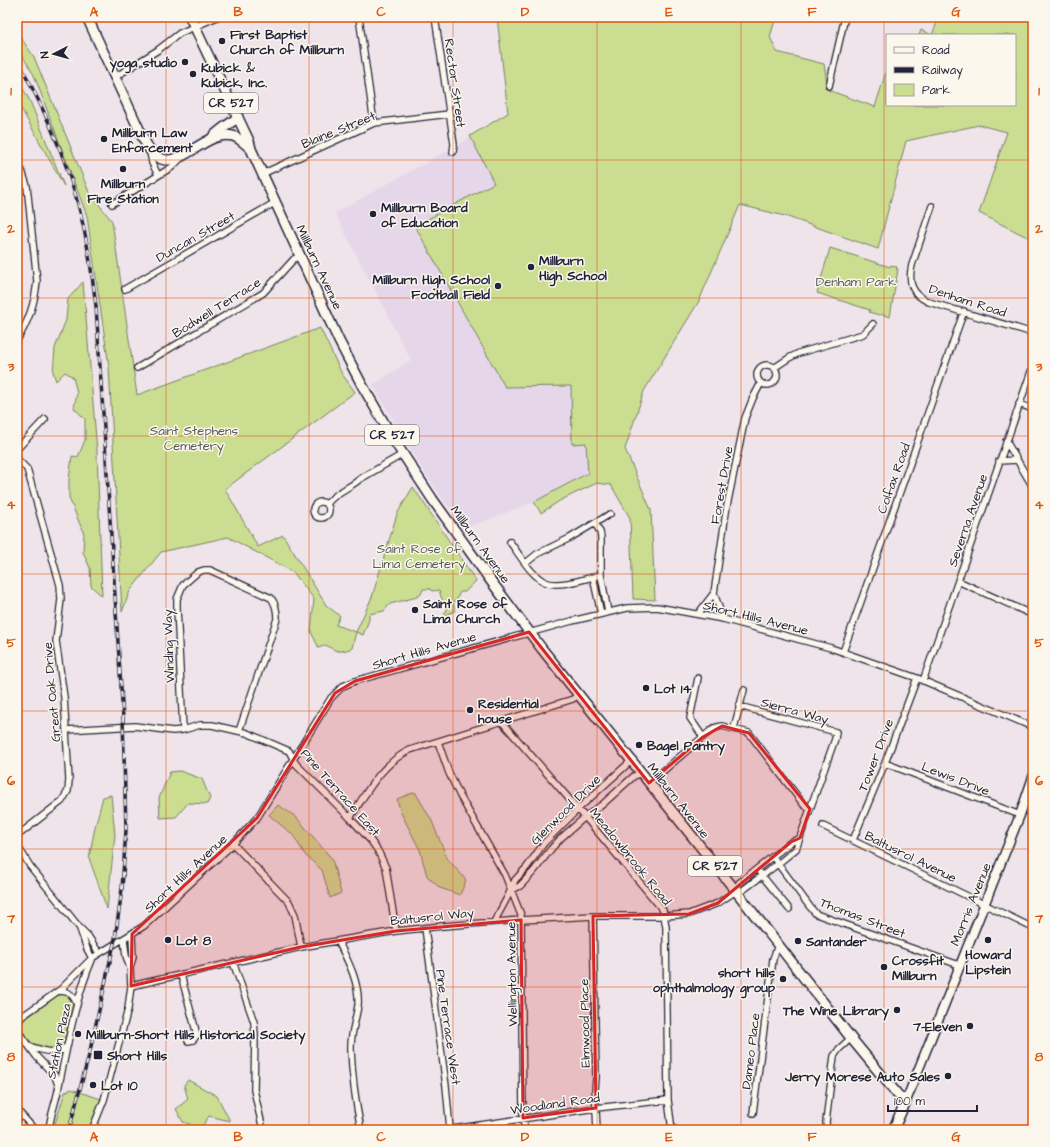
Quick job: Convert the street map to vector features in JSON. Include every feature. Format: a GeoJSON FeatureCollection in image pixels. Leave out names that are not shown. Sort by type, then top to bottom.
{"type":"FeatureCollection","features":[{"type":"Feature","properties":{"kind":"main road"},"geometry":{"type":"LineString","coordinates":[[87,17],[150,152]]}},
{"type":"Feature","properties":{"kind":"main road","name":"Millburn Avenue"},"geometry":{"type":"LineString","coordinates":[[190,17],[249,141],[262,174],[339,341],[362,385],[403,454],[461,540],[529,632],[736,891],[851,1038],[898,1095],[906,1101]]}},
{"type":"Feature","properties":{"kind":"main road"},"geometry":{"type":"LineString","coordinates":[[212,138],[219,130],[231,124],[238,118]]}},
{"type":"Feature","properties":{"kind":"main road","name":"CR 527"},"geometry":{"type":"LineString","coordinates":[[150,152],[161,159],[176,159],[184,156],[212,138],[233,136],[241,140],[251,149]]}},
{"type":"Feature","properties":{"kind":"main road","name":"Morris Avenue"},"geometry":{"type":"LineString","coordinates":[[893,1130],[906,1101],[1020,815],[1033,777]]}},
{"type":"Feature","properties":{"kind":"street"},"geometry":{"type":"LineString","coordinates":[[115,77],[158,50],[180,33],[217,17]]}},
{"type":"Feature","properties":{"kind":"street"},"geometry":{"type":"LineString","coordinates":[[358,17],[374,123]]}},
{"type":"Feature","properties":{"kind":"street","name":"Rector Street"},"geometry":{"type":"LineString","coordinates":[[435,17],[454,144],[453,152]]}},
{"type":"Feature","properties":{"kind":"street"},"geometry":{"type":"LineString","coordinates":[[829,86],[845,17]]}},
{"type":"Feature","properties":{"kind":"street","name":"Blaine Street"},"geometry":{"type":"LineString","coordinates":[[262,174],[374,123],[449,114]]}},
{"type":"Feature","properties":{"kind":"street"},"geometry":{"type":"LineString","coordinates":[[150,152],[152,163],[158,175]]}},
{"type":"Feature","properties":{"kind":"street"},"geometry":{"type":"LineString","coordinates":[[112,204],[172,167],[184,156]]}},
{"type":"Feature","properties":{"kind":"street"},"geometry":{"type":"LineString","coordinates":[[17,165],[22,171],[27,186],[37,281],[32,312],[17,340]]}},
{"type":"Feature","properties":{"kind":"street","name":"Duncan Street"},"geometry":{"type":"LineString","coordinates":[[125,289],[276,202]]}},
{"type":"Feature","properties":{"kind":"street","name":"Denham Road"},"geometry":{"type":"LineString","coordinates":[[932,206],[910,274],[912,287],[915,292],[923,299],[1033,333]]}},
{"type":"Feature","properties":{"kind":"street","name":"Bodwell Terrace"},"geometry":{"type":"LineString","coordinates":[[137,368],[263,293],[294,258],[300,256]]}},
{"type":"Feature","properties":{"kind":"street","name":"Colfax Road"},"geometry":{"type":"LineString","coordinates":[[843,652],[964,311]]}},
{"type":"Feature","properties":{"kind":"street","name":"Forest Drive"},"geometry":{"type":"LineString","coordinates":[[723,619],[714,594],[727,506],[744,422],[753,398],[761,383],[757,376],[760,367],[766,365],[774,368],[801,352],[863,334],[873,324]]}},
{"type":"Feature","properties":{"kind":"street","name":"Severna Avenue"},"geometry":{"type":"LineString","coordinates":[[920,679],[958,581],[1033,366]]}},
{"type":"Feature","properties":{"kind":"street"},"geometry":{"type":"LineString","coordinates":[[761,383],[768,385],[775,381],[777,374],[774,368]]}},
{"type":"Feature","properties":{"kind":"street"},"geometry":{"type":"LineString","coordinates":[[1019,404],[1033,409]]}},
{"type":"Feature","properties":{"kind":"street"},"geometry":{"type":"LineString","coordinates":[[17,449],[45,419]]}},
{"type":"Feature","properties":{"kind":"street"},"geometry":{"type":"LineString","coordinates":[[1006,441],[1033,487]]}},
{"type":"Feature","properties":{"kind":"street"},"geometry":{"type":"LineString","coordinates":[[327,504],[331,498],[403,454]]}},
{"type":"Feature","properties":{"kind":"street","name":"Great Oak Drive"},"geometry":{"type":"LineString","coordinates":[[17,459],[23,464],[29,474],[60,585],[61,599],[56,641],[64,697],[69,780],[68,791],[62,802],[17,836]]}},
{"type":"Feature","properties":{"kind":"street"},"geometry":{"type":"LineString","coordinates":[[999,462],[1017,460]]}},
{"type":"Feature","properties":{"kind":"street"},"geometry":{"type":"LineString","coordinates":[[526,563],[537,554],[564,542],[610,514]]}},
{"type":"Feature","properties":{"kind":"street"},"geometry":{"type":"LineString","coordinates":[[595,523],[601,537],[601,575],[608,612]]}},
{"type":"Feature","properties":{"kind":"street"},"geometry":{"type":"LineString","coordinates":[[510,542],[536,576],[549,584],[562,583],[601,575]]}},
{"type":"Feature","properties":{"kind":"street","name":"Winding Way"},"geometry":{"type":"LineString","coordinates":[[183,730],[177,599],[183,585],[198,572],[210,570],[271,598],[277,612],[277,619],[239,731]]}},
{"type":"Feature","properties":{"kind":"street"},"geometry":{"type":"LineString","coordinates":[[593,577],[601,614]]}},
{"type":"Feature","properties":{"kind":"street"},"geometry":{"type":"LineString","coordinates":[[958,581],[1033,615]]}},
{"type":"Feature","properties":{"kind":"street"},"geometry":{"type":"LineString","coordinates":[[698,614],[714,594]]}},
{"type":"Feature","properties":{"kind":"street","name":"Short Hills Avenue"},"geometry":{"type":"LineString","coordinates":[[17,1020],[59,991],[92,958],[144,926],[233,844],[257,818],[330,698],[343,686],[354,681],[529,632],[608,612],[639,606],[657,606],[723,619],[843,652],[920,679],[1033,727]]}},
{"type":"Feature","properties":{"kind":"street"},"geometry":{"type":"LineString","coordinates":[[698,678],[690,718],[703,737]]}},
{"type":"Feature","properties":{"kind":"street","name":"Tower Drive"},"geometry":{"type":"LineString","coordinates":[[853,840],[920,679]]}},
{"type":"Feature","properties":{"kind":"street"},"geometry":{"type":"LineString","coordinates":[[734,728],[744,690]]}},
{"type":"Feature","properties":{"kind":"street"},"geometry":{"type":"LineString","coordinates":[[350,818],[379,774],[400,755],[410,750],[573,699],[578,694]]}},
{"type":"Feature","properties":{"kind":"street","name":"Sierra Way"},"geometry":{"type":"LineString","coordinates":[[739,706],[836,732],[835,739],[810,809]]}},
{"type":"Feature","properties":{"kind":"street","name":"Meadowbrook Road"},"geometry":{"type":"LineString","coordinates":[[502,722],[661,907],[665,916],[668,1100],[672,1130]]}},
{"type":"Feature","properties":{"kind":"street","name":"Pine Terrace East"},"geometry":{"type":"LineString","coordinates":[[66,730],[135,726],[173,731],[200,725],[212,725],[239,731],[289,751],[296,764],[350,818],[378,851],[386,868],[396,931]]}},
{"type":"Feature","properties":{"kind":"street"},"geometry":{"type":"LineString","coordinates":[[649,783],[718,726],[734,728],[749,733],[804,805],[810,809],[800,838],[796,849],[779,864],[743,890],[736,891],[739,883],[791,842],[800,838]]}},
{"type":"Feature","properties":{"kind":"street","name":"Wellington Avenue"},"geometry":{"type":"LineString","coordinates":[[438,742],[449,773],[460,796],[505,875],[521,916],[523,1118],[525,1130]]}},
{"type":"Feature","properties":{"kind":"street","name":"Glenwood Drive"},"geometry":{"type":"LineString","coordinates":[[511,890],[515,880],[527,867],[544,843],[578,809],[631,761]]}},
{"type":"Feature","properties":{"kind":"street","name":"Lewis Drive"},"geometry":{"type":"LineString","coordinates":[[885,763],[1020,815]]}},
{"type":"Feature","properties":{"kind":"street","name":"Glenwood Drive"},"geometry":{"type":"LineString","coordinates":[[511,890],[520,886],[551,849],[585,817],[634,776],[641,773]]}},
{"type":"Feature","properties":{"kind":"street","name":"Baltusrol Avenue"},"geometry":{"type":"LineString","coordinates":[[823,826],[1033,928]]}},
{"type":"Feature","properties":{"kind":"street"},"geometry":{"type":"LineString","coordinates":[[233,844],[289,902],[295,915],[301,947]]}},
{"type":"Feature","properties":{"kind":"street"},"geometry":{"type":"LineString","coordinates":[[17,845],[30,866],[88,936],[99,953]]}},
{"type":"Feature","properties":{"kind":"street","name":"Thomas Street"},"geometry":{"type":"LineString","coordinates":[[773,857],[816,914],[959,965]]}},
{"type":"Feature","properties":{"kind":"street"},"geometry":{"type":"LineString","coordinates":[[757,870],[789,909]]}},
{"type":"Feature","properties":{"kind":"street"},"geometry":{"type":"LineString","coordinates":[[494,922],[511,890]]}},
{"type":"Feature","properties":{"kind":"street","name":"Baltusrol Way"},"geometry":{"type":"LineString","coordinates":[[131,986],[301,947],[396,931],[521,920],[593,916],[665,916],[689,914],[718,903],[736,891]]}},
{"type":"Feature","properties":{"kind":"street","name":"Elmwood Place"},"geometry":{"type":"LineString","coordinates":[[593,916],[597,1130]]}},
{"type":"Feature","properties":{"kind":"street"},"geometry":{"type":"LineString","coordinates":[[79,927],[92,958]]}},
{"type":"Feature","properties":{"kind":"street","name":"Pine Terrace West"},"geometry":{"type":"LineString","coordinates":[[424,928],[446,1086],[448,1130]]}},
{"type":"Feature","properties":{"kind":"street"},"geometry":{"type":"LineString","coordinates":[[130,968],[133,957],[132,934]]}},
{"type":"Feature","properties":{"kind":"street"},"geometry":{"type":"LineString","coordinates":[[92,1130],[104,1100],[128,1009],[131,986],[130,968],[126,956],[124,939]]}},
{"type":"Feature","properties":{"kind":"street"},"geometry":{"type":"LineString","coordinates":[[338,941],[351,968],[356,986],[358,1003],[351,1049],[356,1102],[361,1130]]}},
{"type":"Feature","properties":{"kind":"street","name":"Dameo Place"},"geometry":{"type":"LineString","coordinates":[[753,1113],[773,958],[778,945]]}},
{"type":"Feature","properties":{"kind":"street","name":"Station Plaza"},"geometry":{"type":"LineString","coordinates":[[49,1130],[66,1047],[86,974],[92,958]]}},
{"type":"Feature","properties":{"kind":"street"},"geometry":{"type":"LineString","coordinates":[[233,962],[254,1022],[254,1090],[263,1130]]}},
{"type":"Feature","properties":{"kind":"street"},"geometry":{"type":"LineString","coordinates":[[181,975],[197,1035],[194,1040],[188,1041]]}},
{"type":"Feature","properties":{"kind":"street"},"geometry":{"type":"LineString","coordinates":[[59,991],[70,993],[75,998],[77,1005]]}},
{"type":"Feature","properties":{"kind":"street"},"geometry":{"type":"LineString","coordinates":[[17,1030],[36,1056],[55,1076],[59,1087]]}},
{"type":"Feature","properties":{"kind":"street"},"geometry":{"type":"LineString","coordinates":[[827,1130],[826,1122],[834,1056],[838,1049],[851,1038]]}},
{"type":"Feature","properties":{"kind":"street"},"geometry":{"type":"LineString","coordinates":[[29,1046],[52,1052],[62,1051],[66,1047]]}},
{"type":"Feature","properties":{"kind":"street","name":"Woodland Road"},"geometry":{"type":"LineString","coordinates":[[448,1130],[596,1108],[668,1100]]}},
{"type":"Feature","properties":{"kind":"street"},"geometry":{"type":"LineString","coordinates":[[17,1110],[35,1130]]}},
{"type":"Feature","properties":{"kind":"highlighted area"},"geometry":{"type":"Polygon","coordinates":[[[529,632],[649,783],[703,737],[722,726],[749,733],[810,809],[800,838],[791,842],[718,903],[689,914],[593,916],[596,1108],[523,1118],[521,920],[396,931],[301,947],[131,986],[132,934],[257,818],[335,693],[355,681],[529,632]]]}},
{"type":"Feature","properties":{"kind":"shaded area","name":"Millburn High School"},"geometry":{"type":"Polygon","coordinates":[[[608,64],[588,473],[534,502],[463,529],[416,459],[373,385],[411,360],[335,213],[460,144],[508,113],[608,64]]]}},
{"type":"Feature","properties":{"kind":"green space"},"geometry":{"type":"Polygon","coordinates":[[[497,17],[776,17],[770,37],[777,52],[824,64],[828,90],[875,107],[886,72],[886,106],[1016,106],[1016,34],[932,34],[939,17],[1033,17],[1033,240],[979,213],[1007,132],[979,125],[906,141],[878,249],[785,216],[740,205],[699,301],[644,391],[625,449],[651,510],[655,600],[633,599],[630,518],[611,485],[597,483],[561,500],[541,513],[534,502],[588,473],[586,443],[572,444],[571,386],[505,387],[415,226],[494,183],[470,136],[508,113],[497,17]]]}},
{"type":"Feature","properties":{"kind":"green space"},"geometry":{"type":"Polygon","coordinates":[[[921,30],[930,34],[919,34],[921,30]]]}},
{"type":"Feature","properties":{"kind":"green space","name":"Saint Stephens Cemetery"},"geometry":{"type":"Polygon","coordinates":[[[17,32],[34,57],[89,192],[112,221],[137,395],[320,328],[342,374],[355,392],[225,489],[258,547],[283,535],[326,605],[340,616],[336,625],[356,632],[352,648],[341,651],[326,645],[319,648],[311,632],[314,599],[293,572],[228,537],[161,552],[130,591],[122,612],[109,367],[87,216],[34,75],[17,47],[17,32]]]}},
{"type":"Feature","properties":{"kind":"green space"},"geometry":{"type":"Polygon","coordinates":[[[17,78],[30,101],[64,186],[17,101],[17,78]]]}},
{"type":"Feature","properties":{"kind":"green space","name":"Denham Park"},"geometry":{"type":"Polygon","coordinates":[[[830,248],[890,267],[891,265],[897,267],[896,269],[898,269],[890,317],[869,312],[870,310],[817,293],[830,248]]]}},
{"type":"Feature","properties":{"kind":"green space"},"geometry":{"type":"Polygon","coordinates":[[[83,282],[97,451],[102,596],[91,586],[90,568],[83,552],[84,534],[69,498],[69,480],[72,456],[78,457],[85,440],[85,419],[74,408],[77,393],[73,377],[65,372],[56,381],[53,372],[55,348],[66,320],[68,299],[83,282]]]}},
{"type":"Feature","properties":{"kind":"green space","name":"Saint Rose of Lima Cemetery"},"geometry":{"type":"Polygon","coordinates":[[[413,487],[476,581],[465,592],[460,592],[457,600],[453,602],[455,611],[445,615],[444,613],[447,611],[446,606],[443,603],[439,590],[432,591],[430,589],[423,589],[421,594],[417,597],[390,604],[384,611],[369,614],[369,620],[363,635],[356,632],[372,597],[397,514],[413,487]]]}},
{"type":"Feature","properties":{"kind":"green space"},"geometry":{"type":"Polygon","coordinates":[[[180,771],[202,779],[210,798],[207,804],[188,803],[176,817],[160,818],[159,798],[170,772],[180,771]]]}},
{"type":"Feature","properties":{"kind":"green space"},"geometry":{"type":"Polygon","coordinates":[[[415,792],[431,819],[447,858],[466,880],[460,895],[440,888],[427,876],[420,850],[401,813],[397,799],[415,792]]]}},
{"type":"Feature","properties":{"kind":"green space"},"geometry":{"type":"Polygon","coordinates":[[[111,795],[115,835],[107,909],[89,858],[103,797],[111,795]]]}},
{"type":"Feature","properties":{"kind":"green space"},"geometry":{"type":"Polygon","coordinates":[[[278,805],[296,817],[332,859],[341,893],[330,898],[322,870],[306,856],[293,835],[269,815],[278,805]]]}},
{"type":"Feature","properties":{"kind":"green space"},"geometry":{"type":"Polygon","coordinates":[[[62,994],[68,996],[73,1004],[64,1042],[55,1049],[42,1048],[26,1037],[22,1026],[24,1020],[56,996],[62,994]]]}},
{"type":"Feature","properties":{"kind":"green space"},"geometry":{"type":"Polygon","coordinates":[[[188,1080],[217,1096],[230,1121],[209,1116],[201,1128],[183,1122],[176,1109],[188,1099],[184,1085],[188,1080]]]}},
{"type":"Feature","properties":{"kind":"green space"},"geometry":{"type":"Polygon","coordinates":[[[71,1089],[104,1100],[95,1130],[53,1130],[65,1092],[71,1089]]]}},
{"type":"Feature","properties":{"kind":"railway"},"geometry":{"type":"LineString","coordinates":[[17,59],[49,122],[66,166],[80,211],[90,261],[96,306],[123,718],[126,830],[122,889],[115,939],[89,1055],[69,1130]]}},
{"type":"Feature","properties":{"kind":"place","name":"First Baptist Church of Millburn"},"geometry":{"type":"Point","coordinates":[222,41]}},
{"type":"Feature","properties":{"kind":"place","name":"yoga studio"},"geometry":{"type":"Point","coordinates":[185,62]}},
{"type":"Feature","properties":{"kind":"place","name":"Kubick & Kubick, Inc."},"geometry":{"type":"Point","coordinates":[193,74]}},
{"type":"Feature","properties":{"kind":"place","name":"Millburn Law Enforcement"},"geometry":{"type":"Point","coordinates":[104,139]}},
{"type":"Feature","properties":{"kind":"place","name":"Millburn Fire Station"},"geometry":{"type":"Point","coordinates":[123,169]}},
{"type":"Feature","properties":{"kind":"place","name":"Millburn Board of Education"},"geometry":{"type":"Point","coordinates":[373,214]}},
{"type":"Feature","properties":{"kind":"place","name":"Millburn High School"},"geometry":{"type":"Point","coordinates":[531,267]}},
{"type":"Feature","properties":{"kind":"place","name":"Millburn High School Football Field"},"geometry":{"type":"Point","coordinates":[498,286]}},
{"type":"Feature","properties":{"kind":"place","name":"Saint Rose of Lima Church"},"geometry":{"type":"Point","coordinates":[415,610]}},
{"type":"Feature","properties":{"kind":"place","name":"Lot 14"},"geometry":{"type":"Point","coordinates":[646,688]}},
{"type":"Feature","properties":{"kind":"place","name":"Residential house"},"geometry":{"type":"Point","coordinates":[470,710]}},
{"type":"Feature","properties":{"kind":"place","name":"Bagel Pantry"},"geometry":{"type":"Point","coordinates":[639,745]}},
{"type":"Feature","properties":{"kind":"place","name":"Lot 8"},"geometry":{"type":"Point","coordinates":[168,940]}},
{"type":"Feature","properties":{"kind":"place","name":"Howard Lipstein"},"geometry":{"type":"Point","coordinates":[988,940]}},
{"type":"Feature","properties":{"kind":"place","name":"Santander"},"geometry":{"type":"Point","coordinates":[798,941]}},
{"type":"Feature","properties":{"kind":"place","name":"Crossfit Millburn"},"geometry":{"type":"Point","coordinates":[884,967]}},
{"type":"Feature","properties":{"kind":"place","name":"short hills ophthalmology group"},"geometry":{"type":"Point","coordinates":[783,979]}},
{"type":"Feature","properties":{"kind":"place","name":"The Wine Library"},"geometry":{"type":"Point","coordinates":[897,1010]}},
{"type":"Feature","properties":{"kind":"place","name":"7-Eleven"},"geometry":{"type":"Point","coordinates":[970,1026]}},
{"type":"Feature","properties":{"kind":"place","name":"Millburn-Short Hills Historical Society"},"geometry":{"type":"Point","coordinates":[78,1034]}},
{"type":"Feature","properties":{"kind":"place","name":"Short Hills"},"geometry":{"type":"Point","coordinates":[98,1055]}},
{"type":"Feature","properties":{"kind":"place","name":"Jerry Morese Auto Sales"},"geometry":{"type":"Point","coordinates":[948,1076]}},
{"type":"Feature","properties":{"kind":"place","name":"Lot 10"},"geometry":{"type":"Point","coordinates":[93,1085]}}]}
